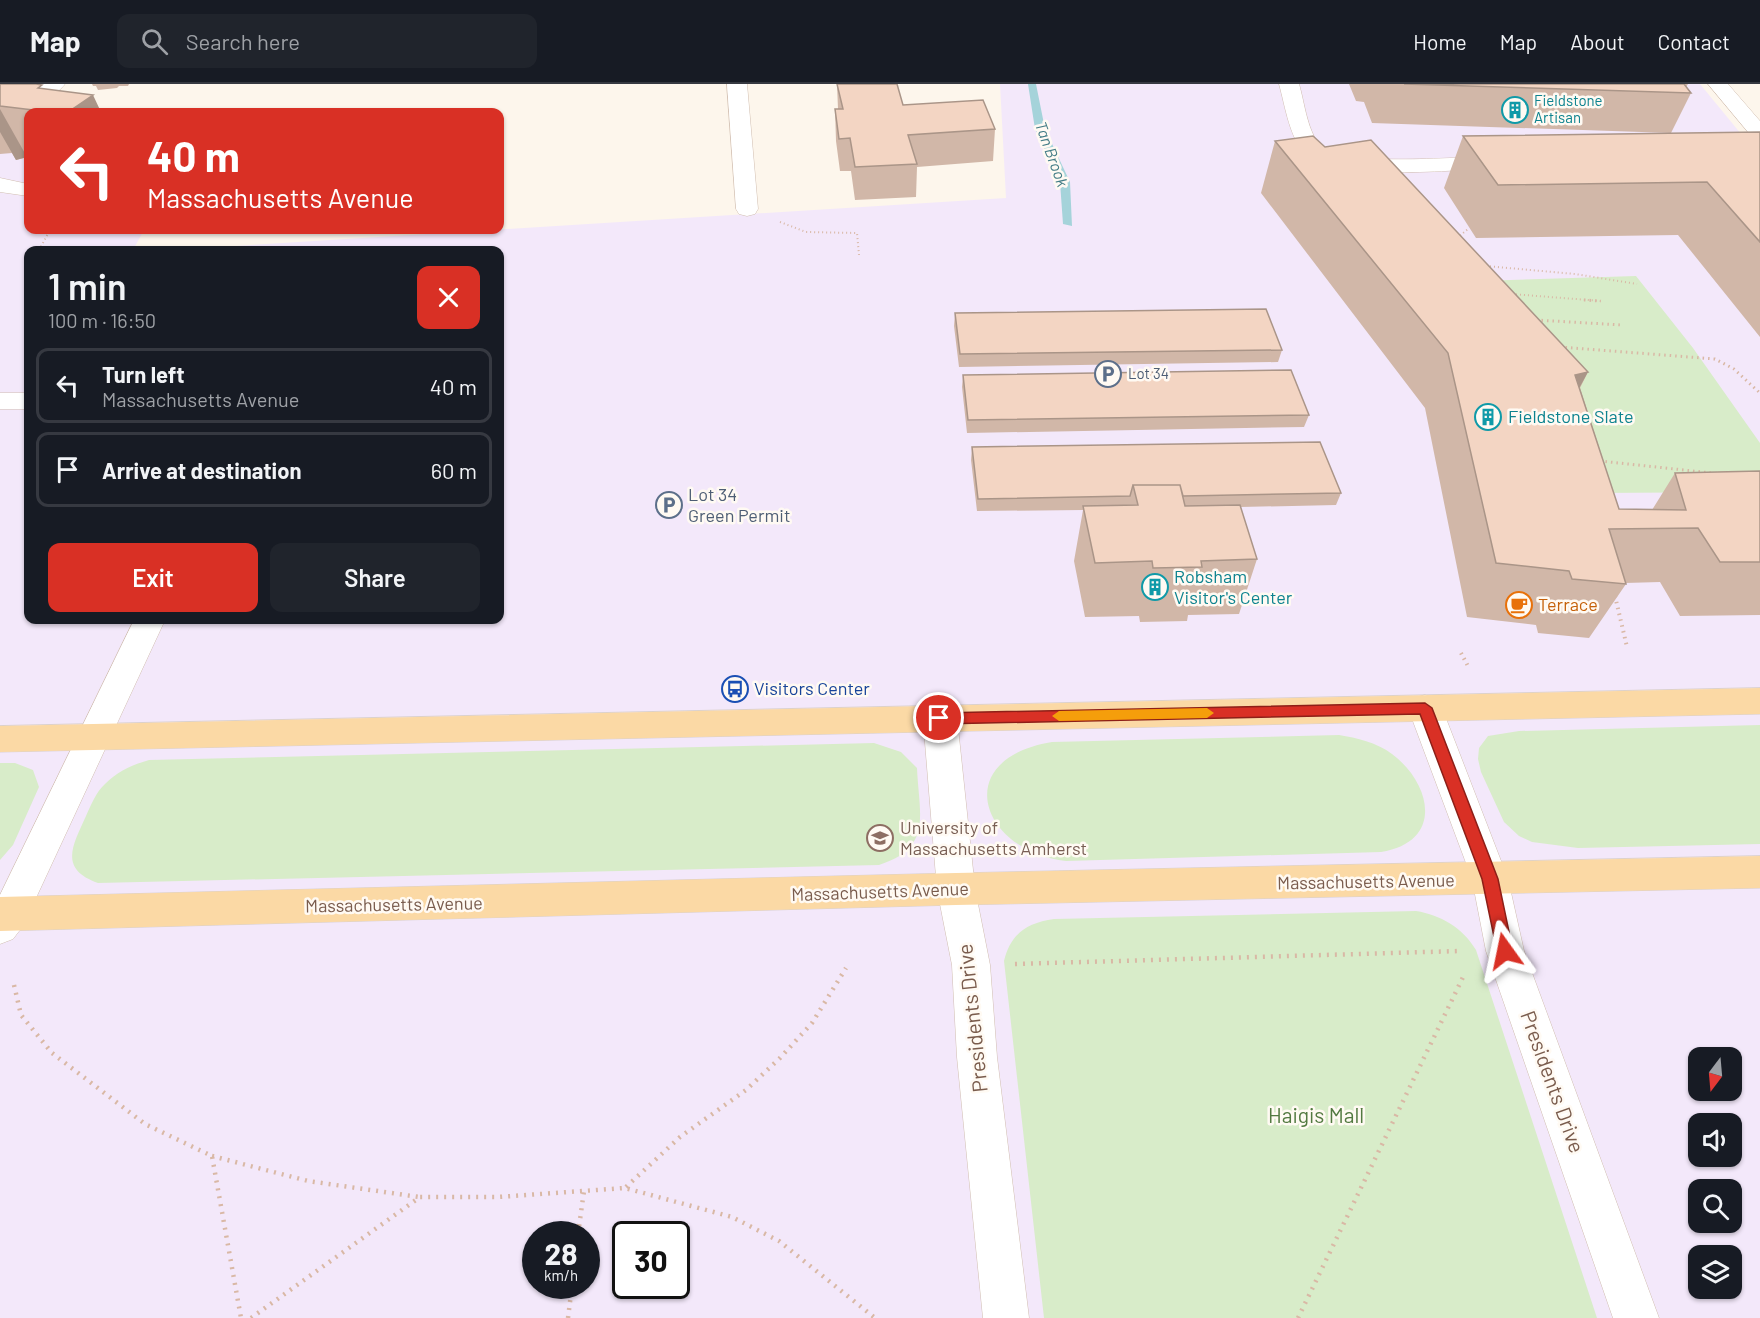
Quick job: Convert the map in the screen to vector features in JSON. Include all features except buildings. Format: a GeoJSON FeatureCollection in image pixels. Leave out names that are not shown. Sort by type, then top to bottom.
{"type":"FeatureCollection","features":[{"type":"Feature","properties":{"kind":"main road"},"geometry":{"type":"LineString","coordinates":[[0,739],[1760,701]]}},
{"type":"Feature","properties":{"kind":"main road","name":"Massachusetts Avenue"},"geometry":{"type":"LineString","coordinates":[[3,918],[956,890],[1760,872]]}},
{"type":"Feature","properties":{"kind":"street"},"geometry":{"type":"LineString","coordinates":[[13,104],[43,92],[55,84]]}},
{"type":"Feature","properties":{"kind":"street"},"geometry":{"type":"LineString","coordinates":[[737,84],[747,209]]}},
{"type":"Feature","properties":{"kind":"street"},"geometry":{"type":"LineString","coordinates":[[1289,84],[1307,143],[1323,160],[1355,164],[1513,162]]}},
{"type":"Feature","properties":{"kind":"street"},"geometry":{"type":"LineString","coordinates":[[1718,84],[1760,134]]}},
{"type":"Feature","properties":{"kind":"street"},"geometry":{"type":"LineString","coordinates":[[0,185],[24,189]]}},
{"type":"Feature","properties":{"kind":"street"},"geometry":{"type":"LineString","coordinates":[[0,401],[24,401]]}},
{"type":"Feature","properties":{"kind":"street"},"geometry":{"type":"LineString","coordinates":[[3,918],[95,736],[147,624]]}},
{"type":"Feature","properties":{"kind":"street","name":"Presidents Drive"},"geometry":{"type":"LineString","coordinates":[[1425,708],[1490,879],[1505,951],[1636,1318]]}},
{"type":"Feature","properties":{"kind":"street","name":"Presidents Drive"},"geometry":{"type":"LineString","coordinates":[[939,718],[956,890],[971,965],[977,1057],[1006,1318]]}},
{"type":"Feature","properties":{"kind":"path"},"geometry":{"type":"LineString","coordinates":[[778,218],[780,223],[788,228],[857,233],[859,255]]}},
{"type":"Feature","properties":{"kind":"path"},"geometry":{"type":"LineString","coordinates":[[1455,240],[1468,229]]}},
{"type":"Feature","properties":{"kind":"path"},"geometry":{"type":"LineString","coordinates":[[1480,266],[1575,274],[1637,284]]}},
{"type":"Feature","properties":{"kind":"path"},"geometry":{"type":"LineString","coordinates":[[1510,294],[1600,301]]}},
{"type":"Feature","properties":{"kind":"path"},"geometry":{"type":"LineString","coordinates":[[1526,319],[1622,325]]}},
{"type":"Feature","properties":{"kind":"path"},"geometry":{"type":"LineString","coordinates":[[1559,356],[1555,347],[1715,359],[1734,369],[1760,393]]}},
{"type":"Feature","properties":{"kind":"path"},"geometry":{"type":"LineString","coordinates":[[1596,461],[1713,473]]}},
{"type":"Feature","properties":{"kind":"path"},"geometry":{"type":"LineString","coordinates":[[1614,591],[1628,647]]}},
{"type":"Feature","properties":{"kind":"path"},"geometry":{"type":"LineString","coordinates":[[1005,965],[1464,951]]}},
{"type":"Feature","properties":{"kind":"path"},"geometry":{"type":"LineString","coordinates":[[625,1188],[680,1137],[746,1090],[780,1058],[812,1023],[846,968]]}},
{"type":"Feature","properties":{"kind":"path"},"geometry":{"type":"LineString","coordinates":[[1298,1318],[1466,972]]}},
{"type":"Feature","properties":{"kind":"path"},"geometry":{"type":"LineString","coordinates":[[14,985],[21,1015],[52,1053],[145,1124],[212,1156],[308,1180],[420,1197],[498,1197],[625,1188],[732,1217],[779,1241],[875,1318]]}},
{"type":"Feature","properties":{"kind":"path"},"geometry":{"type":"LineString","coordinates":[[212,1156],[240,1318]]}},
{"type":"Feature","properties":{"kind":"path"},"geometry":{"type":"LineString","coordinates":[[580,1221],[584,1191]]}},
{"type":"Feature","properties":{"kind":"path"},"geometry":{"type":"LineString","coordinates":[[251,1318],[420,1197]]}},
{"type":"Feature","properties":{"kind":"path"},"geometry":{"type":"LineString","coordinates":[[568,1318],[570,1299]]}},
{"type":"Feature","properties":{"kind":"shaded area","name":"University of Massachusetts Amherst"},"geometry":{"type":"Polygon","coordinates":[[[1000,84],[1700,84],[1760,157],[1760,1318],[0,1318],[0,128],[24,127],[24,234],[142,234],[135,246],[24,246],[24,624],[504,624],[504,246],[234,246],[427,234],[504,234],[504,229],[1006,198],[1000,84]]]}},
{"type":"Feature","properties":{"kind":"green space"},"geometry":{"type":"Polygon","coordinates":[[[1636,276],[1693,348],[1760,443],[1760,492],[1594,493],[1448,282],[1636,276]]]}},
{"type":"Feature","properties":{"kind":"green space"},"geometry":{"type":"Polygon","coordinates":[[[1760,725],[1760,844],[1578,848],[1532,842],[1519,836],[1504,822],[1481,772],[1478,759],[1479,748],[1488,736],[1519,731],[1760,725]]]}},
{"type":"Feature","properties":{"kind":"green space"},"geometry":{"type":"Polygon","coordinates":[[[1339,735],[1380,746],[1406,766],[1423,796],[1425,810],[1423,825],[1415,837],[1401,846],[1381,852],[1066,861],[1036,854],[1013,841],[997,823],[988,804],[988,784],[999,766],[1020,752],[1052,742],[1339,735]]]}},
{"type":"Feature","properties":{"kind":"green space"},"geometry":{"type":"Polygon","coordinates":[[[874,743],[901,752],[917,768],[920,815],[919,828],[908,849],[896,858],[879,865],[98,883],[77,871],[73,863],[72,855],[77,837],[99,791],[120,772],[149,760],[874,743]]]}},
{"type":"Feature","properties":{"kind":"green space"},"geometry":{"type":"Polygon","coordinates":[[[0,763],[15,763],[33,770],[39,787],[13,845],[0,860],[0,763]]]}},
{"type":"Feature","properties":{"kind":"green space","name":"Haigis Mall"},"geometry":{"type":"Polygon","coordinates":[[[1416,911],[1443,919],[1465,935],[1476,950],[1597,1318],[1044,1318],[1004,961],[1016,936],[1036,923],[1054,919],[1416,911]]]}},
{"type":"Feature","properties":{"kind":"waterway","name":"Tan Brook"},"geometry":{"type":"LineString","coordinates":[[1032,84],[1040,129],[1065,182],[1068,224]]}},
{"type":"Feature","properties":{"kind":"slow traffic"},"geometry":{"type":"LineString","coordinates":[[1059,716],[1207,713]]}},
{"type":"Feature","properties":{"kind":"place","name":"Fieldstone Artisan"},"geometry":{"type":"Point","coordinates":[1515,110]}},
{"type":"Feature","properties":{"kind":"place","name":"Lot 34"},"geometry":{"type":"Point","coordinates":[1108,374]}},
{"type":"Feature","properties":{"kind":"place","name":"Fieldstone Slate"},"geometry":{"type":"Point","coordinates":[1488,417]}},
{"type":"Feature","properties":{"kind":"place","name":"Lot 34 Green Permit"},"geometry":{"type":"Point","coordinates":[669,505]}},
{"type":"Feature","properties":{"kind":"place","name":"Robsham Visitor's Center"},"geometry":{"type":"Point","coordinates":[1155,587]}},
{"type":"Feature","properties":{"kind":"place","name":"Terrace"},"geometry":{"type":"Point","coordinates":[1519,605]}},
{"type":"Feature","properties":{"kind":"place","name":"Visitors Center"},"geometry":{"type":"Point","coordinates":[735,689]}},
{"type":"Feature","properties":{"kind":"place","name":"University of Massachusetts Amherst"},"geometry":{"type":"Point","coordinates":[880,838]}},
{"type":"Feature","properties":{"kind":"route"},"geometry":{"type":"LineString","coordinates":[[939,718],[1425,708],[1490,879],[1505,951]]}}]}
